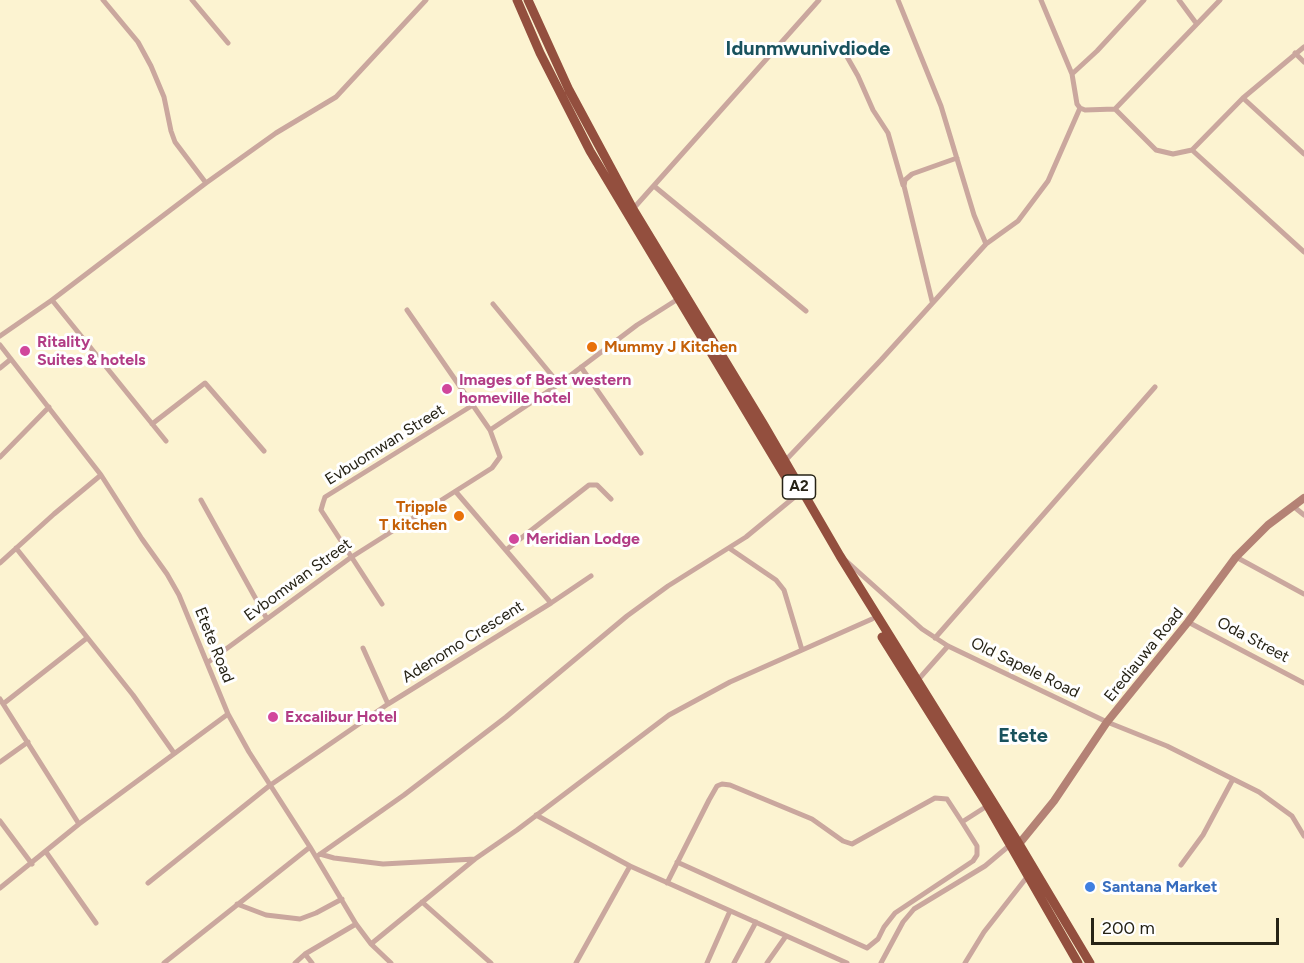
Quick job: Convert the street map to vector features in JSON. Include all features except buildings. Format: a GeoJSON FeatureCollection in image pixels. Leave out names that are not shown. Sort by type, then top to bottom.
{"type":"FeatureCollection","features":[{"type":"Feature","properties":{"kind":"highway","name":"A2"},"geometry":{"type":"LineString","coordinates":[[517,0],[633,209],[764,425],[840,556],[1090,963]]}},
{"type":"Feature","properties":{"kind":"highway","name":"A2"},"geometry":{"type":"LineString","coordinates":[[528,0],[545,51],[590,151],[872,619],[987,806],[1015,844],[1027,877],[1078,963]]}},
{"type":"Feature","properties":{"kind":"street"},"geometry":{"type":"LineString","coordinates":[[104,0],[124,23],[152,66],[164,97],[175,142],[206,183]]}},
{"type":"Feature","properties":{"kind":"street"},"geometry":{"type":"LineString","coordinates":[[192,0],[228,43]]}},
{"type":"Feature","properties":{"kind":"street"},"geometry":{"type":"LineString","coordinates":[[0,336],[52,300],[276,133],[336,97],[426,0]]}},
{"type":"Feature","properties":{"kind":"street"},"geometry":{"type":"LineString","coordinates":[[633,209],[819,0]]}},
{"type":"Feature","properties":{"kind":"street"},"geometry":{"type":"LineString","coordinates":[[898,0],[941,106],[974,215],[986,244]]}},
{"type":"Feature","properties":{"kind":"street"},"geometry":{"type":"LineString","coordinates":[[1041,0],[1072,74],[1077,104],[1085,110],[1115,109],[1220,0]]}},
{"type":"Feature","properties":{"kind":"street"},"geometry":{"type":"LineString","coordinates":[[1072,74],[1097,51],[1144,0]]}},
{"type":"Feature","properties":{"kind":"street"},"geometry":{"type":"LineString","coordinates":[[1179,0],[1196,23]]}},
{"type":"Feature","properties":{"kind":"street"},"geometry":{"type":"LineString","coordinates":[[1115,109],[1156,150],[1173,154],[1192,150],[1243,98],[1304,47]]}},
{"type":"Feature","properties":{"kind":"street"},"geometry":{"type":"LineString","coordinates":[[842,48],[873,110],[888,133],[904,186],[932,302]]}},
{"type":"Feature","properties":{"kind":"street"},"geometry":{"type":"LineString","coordinates":[[1295,53],[1304,62]]}},
{"type":"Feature","properties":{"kind":"street"},"geometry":{"type":"LineString","coordinates":[[1243,98],[1304,154]]}},
{"type":"Feature","properties":{"kind":"street"},"geometry":{"type":"LineString","coordinates":[[784,462],[881,360],[986,244],[1018,221],[1048,181],[1080,108]]}},
{"type":"Feature","properties":{"kind":"street"},"geometry":{"type":"LineString","coordinates":[[1192,150],[1304,252]]}},
{"type":"Feature","properties":{"kind":"street"},"geometry":{"type":"LineString","coordinates":[[904,186],[905,180],[912,174],[957,158]]}},
{"type":"Feature","properties":{"kind":"street"},"geometry":{"type":"LineString","coordinates":[[654,186],[806,311]]}},
{"type":"Feature","properties":{"kind":"street"},"geometry":{"type":"LineString","coordinates":[[490,430],[559,384],[637,325],[678,299]]}},
{"type":"Feature","properties":{"kind":"street"},"geometry":{"type":"LineString","coordinates":[[52,300],[166,441]]}},
{"type":"Feature","properties":{"kind":"street"},"geometry":{"type":"LineString","coordinates":[[493,304],[559,384]]}},
{"type":"Feature","properties":{"kind":"street","name":"Evbomwan Street"},"geometry":{"type":"LineString","coordinates":[[207,663],[350,558],[492,468],[500,457],[490,430],[407,310]]}},
{"type":"Feature","properties":{"kind":"street","name":"Etete Road"},"geometry":{"type":"LineString","coordinates":[[0,345],[101,475],[167,574],[179,595],[228,714],[269,786],[318,856],[356,924],[370,944],[391,963]]}},
{"type":"Feature","properties":{"kind":"street"},"geometry":{"type":"LineString","coordinates":[[0,368],[11,358]]}},
{"type":"Feature","properties":{"kind":"street"},"geometry":{"type":"LineString","coordinates":[[581,367],[641,453]]}},
{"type":"Feature","properties":{"kind":"street"},"geometry":{"type":"LineString","coordinates":[[152,424],[205,382],[264,451]]}},
{"type":"Feature","properties":{"kind":"street"},"geometry":{"type":"LineString","coordinates":[[935,638],[1155,387]]}},
{"type":"Feature","properties":{"kind":"street","name":"Evbuomwan Street"},"geometry":{"type":"LineString","coordinates":[[382,604],[350,558],[321,510],[326,497],[473,405]]}},
{"type":"Feature","properties":{"kind":"street"},"geometry":{"type":"LineString","coordinates":[[0,457],[49,407]]}},
{"type":"Feature","properties":{"kind":"street"},"geometry":{"type":"LineString","coordinates":[[0,563],[101,475]]}},
{"type":"Feature","properties":{"kind":"street"},"geometry":{"type":"LineString","coordinates":[[506,550],[594,483],[611,499]]}},
{"type":"Feature","properties":{"kind":"street","name":"Adenomo Crescent"},"geometry":{"type":"LineString","coordinates":[[148,883],[269,786],[388,704],[551,603],[456,492]]}},
{"type":"Feature","properties":{"kind":"street"},"geometry":{"type":"LineString","coordinates":[[318,856],[405,795],[627,616],[668,586],[755,530],[796,495]]}},
{"type":"Feature","properties":{"kind":"street","name":"Erediauwa Road"},"geometry":{"type":"LineString","coordinates":[[1015,844],[1054,801],[1107,722],[1188,622],[1236,557],[1256,536],[1304,498]]}},
{"type":"Feature","properties":{"kind":"street"},"geometry":{"type":"LineString","coordinates":[[201,500],[267,619]]}},
{"type":"Feature","properties":{"kind":"street"},"geometry":{"type":"LineString","coordinates":[[1293,506],[1304,514]]}},
{"type":"Feature","properties":{"kind":"street"},"geometry":{"type":"LineString","coordinates":[[16,548],[133,695],[174,753]]}},
{"type":"Feature","properties":{"kind":"street"},"geometry":{"type":"LineString","coordinates":[[729,548],[776,580],[784,590],[802,650]]}},
{"type":"Feature","properties":{"kind":"street","name":"Old Sapele Road"},"geometry":{"type":"LineString","coordinates":[[840,556],[851,563],[904,613],[948,646],[1107,722],[1167,746],[1259,792],[1292,816],[1304,836]]}},
{"type":"Feature","properties":{"kind":"street"},"geometry":{"type":"LineString","coordinates":[[1236,557],[1304,594]]}},
{"type":"Feature","properties":{"kind":"street"},"geometry":{"type":"LineString","coordinates":[[551,603],[591,576]]}},
{"type":"Feature","properties":{"kind":"street"},"geometry":{"type":"LineString","coordinates":[[370,944],[474,859],[669,715],[730,682],[872,619]]}},
{"type":"Feature","properties":{"kind":"street","name":"Oda Street"},"geometry":{"type":"LineString","coordinates":[[1188,622],[1304,683]]}},
{"type":"Feature","properties":{"kind":"street"},"geometry":{"type":"LineString","coordinates":[[80,824],[2,702],[87,638]]}},
{"type":"Feature","properties":{"kind":"street"},"geometry":{"type":"LineString","coordinates":[[916,681],[948,646]]}},
{"type":"Feature","properties":{"kind":"street"},"geometry":{"type":"LineString","coordinates":[[363,648],[388,704]]}},
{"type":"Feature","properties":{"kind":"street"},"geometry":{"type":"LineString","coordinates":[[0,888],[80,824],[228,714]]}},
{"type":"Feature","properties":{"kind":"street"},"geometry":{"type":"LineString","coordinates":[[0,762],[28,742]]}},
{"type":"Feature","properties":{"kind":"street"},"geometry":{"type":"LineString","coordinates":[[1181,864],[1203,835],[1233,779]]}},
{"type":"Feature","properties":{"kind":"street"},"geometry":{"type":"LineString","coordinates":[[667,883],[677,862],[709,800],[717,786],[722,784],[730,785],[812,819],[843,841],[852,844],[935,798],[947,800],[977,846],[974,861],[895,913],[878,939],[867,948],[677,862]]}},
{"type":"Feature","properties":{"kind":"street"},"geometry":{"type":"LineString","coordinates":[[962,822],[987,806]]}},
{"type":"Feature","properties":{"kind":"street"},"geometry":{"type":"LineString","coordinates":[[536,815],[630,866],[843,962]]}},
{"type":"Feature","properties":{"kind":"street"},"geometry":{"type":"LineString","coordinates":[[0,821],[32,864]]}},
{"type":"Feature","properties":{"kind":"street"},"geometry":{"type":"LineString","coordinates":[[881,963],[903,921],[914,909],[985,866],[1015,844]]}},
{"type":"Feature","properties":{"kind":"street"},"geometry":{"type":"LineString","coordinates":[[164,963],[310,847]]}},
{"type":"Feature","properties":{"kind":"street"},"geometry":{"type":"LineString","coordinates":[[46,852],[96,923]]}},
{"type":"Feature","properties":{"kind":"street"},"geometry":{"type":"LineString","coordinates":[[318,856],[383,864],[474,859]]}},
{"type":"Feature","properties":{"kind":"street"},"geometry":{"type":"LineString","coordinates":[[576,963],[630,866]]}},
{"type":"Feature","properties":{"kind":"street"},"geometry":{"type":"LineString","coordinates":[[965,963],[984,932],[1027,877]]}},
{"type":"Feature","properties":{"kind":"street"},"geometry":{"type":"LineString","coordinates":[[237,904],[266,915],[300,919],[342,899]]}},
{"type":"Feature","properties":{"kind":"street"},"geometry":{"type":"LineString","coordinates":[[422,902],[491,963]]}},
{"type":"Feature","properties":{"kind":"street"},"geometry":{"type":"LineString","coordinates":[[707,963],[730,911]]}},
{"type":"Feature","properties":{"kind":"street"},"geometry":{"type":"LineString","coordinates":[[734,963],[756,922]]}},
{"type":"Feature","properties":{"kind":"street"},"geometry":{"type":"LineString","coordinates":[[295,963],[305,954],[356,924]]}},
{"type":"Feature","properties":{"kind":"street"},"geometry":{"type":"LineString","coordinates":[[767,963],[786,936]]}},
{"type":"Feature","properties":{"kind":"street"},"geometry":{"type":"LineString","coordinates":[[305,954],[312,963]]}},
{"type":"Feature","properties":{"kind":"place","name":"Mummy J Kitchen"},"geometry":{"type":"Point","coordinates":[592,347]}},
{"type":"Feature","properties":{"kind":"place","name":"Ritality Suites & hotels"},"geometry":{"type":"Point","coordinates":[25,351]}},
{"type":"Feature","properties":{"kind":"place","name":"Images of Best western homeville hotel"},"geometry":{"type":"Point","coordinates":[447,389]}},
{"type":"Feature","properties":{"kind":"place","name":"Tripple T kitchen"},"geometry":{"type":"Point","coordinates":[459,516]}},
{"type":"Feature","properties":{"kind":"place","name":"Meridian Lodge"},"geometry":{"type":"Point","coordinates":[514,539]}},
{"type":"Feature","properties":{"kind":"place","name":"Excalibur Hotel"},"geometry":{"type":"Point","coordinates":[273,717]}},
{"type":"Feature","properties":{"kind":"place","name":"Santana Market"},"geometry":{"type":"Point","coordinates":[1090,887]}},
{"type":"Feature","properties":{"kind":"district","name":"Idunmwunivdiode"},"geometry":{"type":"Point","coordinates":[808,49]}},
{"type":"Feature","properties":{"kind":"district","name":"Etete"},"geometry":{"type":"Point","coordinates":[1023,736]}}]}
